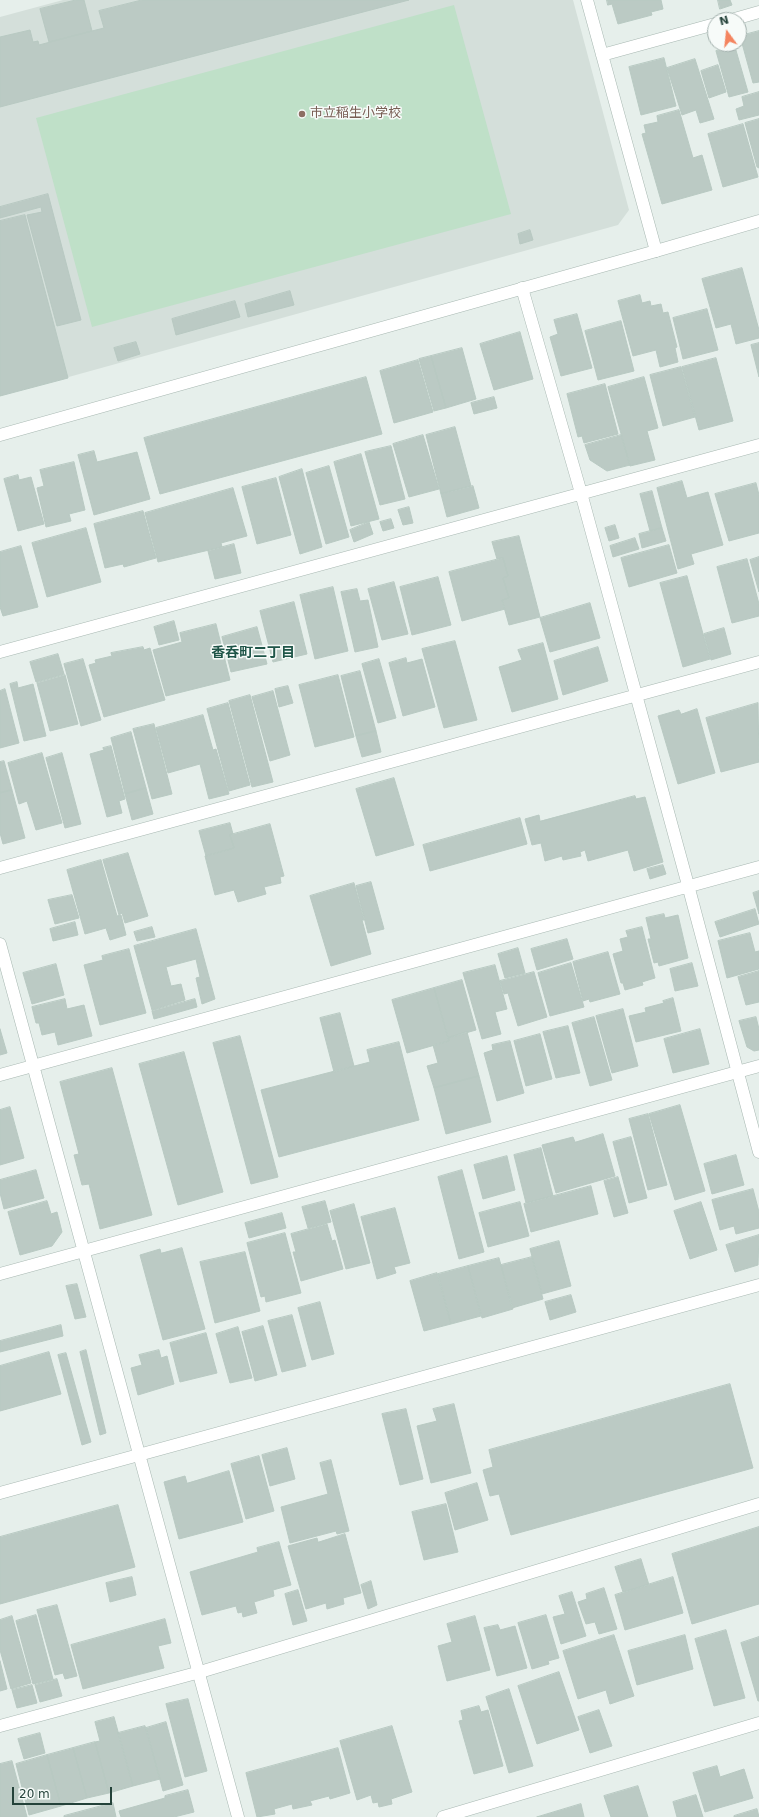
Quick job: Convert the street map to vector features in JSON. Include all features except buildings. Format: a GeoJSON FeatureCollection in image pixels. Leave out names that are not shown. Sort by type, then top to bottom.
{"type":"FeatureCollection","features":[{"type":"Feature","properties":{"kind":"street"},"geometry":{"type":"LineString","coordinates":[[587,0],[656,251]]}},
{"type":"Feature","properties":{"kind":"street"},"geometry":{"type":"LineString","coordinates":[[747,15],[759,12]]}},
{"type":"Feature","properties":{"kind":"street"},"geometry":{"type":"LineString","coordinates":[[602,55],[707,26]]}},
{"type":"Feature","properties":{"kind":"street"},"geometry":{"type":"LineString","coordinates":[[0,435],[759,221]]}},
{"type":"Feature","properties":{"kind":"street"},"geometry":{"type":"LineString","coordinates":[[522,288],[581,493],[759,1152]]}},
{"type":"Feature","properties":{"kind":"street"},"geometry":{"type":"LineString","coordinates":[[0,652],[759,445]]}},
{"type":"Feature","properties":{"kind":"street"},"geometry":{"type":"LineString","coordinates":[[0,868],[759,662]]}},
{"type":"Feature","properties":{"kind":"street"},"geometry":{"type":"LineString","coordinates":[[0,1075],[688,885],[759,867]]}},
{"type":"Feature","properties":{"kind":"street"},"geometry":{"type":"LineString","coordinates":[[0,944],[85,1250],[138,1454],[200,1672],[238,1817]]}},
{"type":"Feature","properties":{"kind":"street"},"geometry":{"type":"LineString","coordinates":[[0,1274],[759,1066]]}},
{"type":"Feature","properties":{"kind":"street"},"geometry":{"type":"LineString","coordinates":[[0,1492],[759,1285]]}},
{"type":"Feature","properties":{"kind":"street"},"geometry":{"type":"LineString","coordinates":[[0,1726],[200,1672],[759,1504]]}},
{"type":"Feature","properties":{"kind":"street"},"geometry":{"type":"LineString","coordinates":[[443,1817],[759,1723]]}},
{"type":"Feature","properties":{"kind":"shaded area","name":"市立稲生小学校"},"geometry":{"type":"Polygon","coordinates":[[[63,0],[573,0],[629,210],[618,225],[0,396],[0,17],[63,0]]]}},
{"type":"Feature","properties":{"kind":"green space"},"geometry":{"type":"Polygon","coordinates":[[[454,5],[511,214],[92,327],[36,118],[454,5]]]}},
{"type":"Feature","properties":{"kind":"place","name":"市立稲生小学校"},"geometry":{"type":"Point","coordinates":[302,114]}},
{"type":"Feature","properties":{"kind":"district","name":"香呑町二丁目"},"geometry":{"type":"Point","coordinates":[253,653]}}]}
